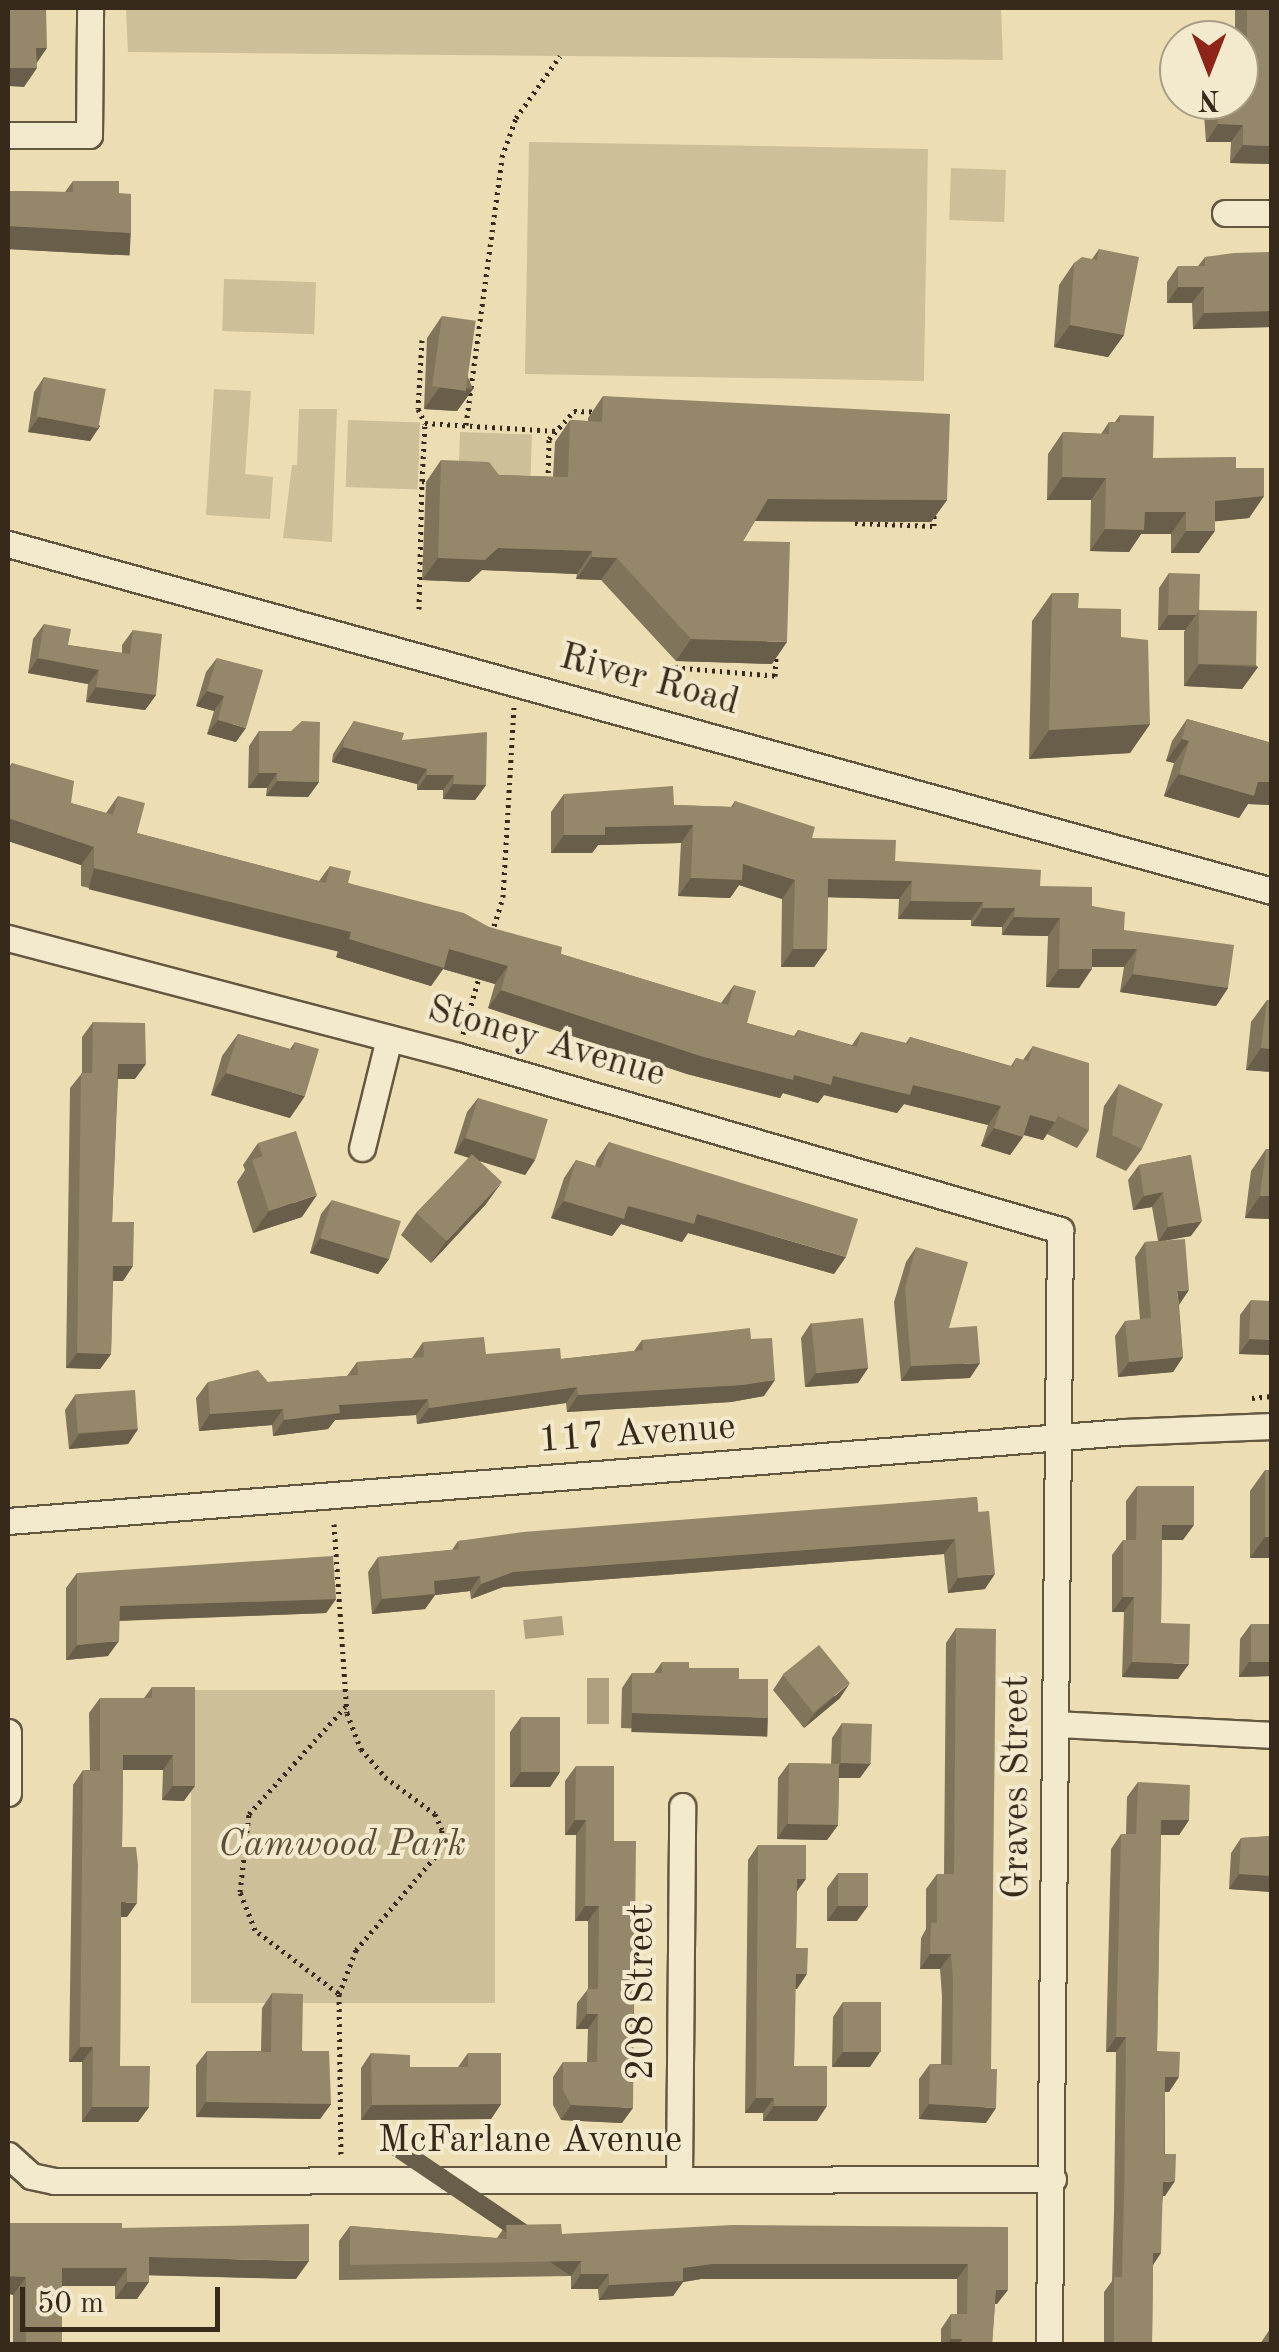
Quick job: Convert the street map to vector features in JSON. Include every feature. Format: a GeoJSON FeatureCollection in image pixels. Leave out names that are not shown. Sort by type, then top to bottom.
{"type":"FeatureCollection","features":[{"type":"Feature","properties":{"kind":"street"},"geometry":{"type":"LineString","coordinates":[[8,136],[89,135],[90,8]]}},
{"type":"Feature","properties":{"kind":"street"},"geometry":{"type":"LineString","coordinates":[[1224,213],[1272,213]]}},
{"type":"Feature","properties":{"kind":"street","name":"River Road"},"geometry":{"type":"LineString","coordinates":[[8,544],[1272,891]]}},
{"type":"Feature","properties":{"kind":"street","name":"Stoney Avenue"},"geometry":{"type":"LineString","coordinates":[[8,938],[458,1056],[1060,1230]]}},
{"type":"Feature","properties":{"kind":"street"},"geometry":{"type":"LineString","coordinates":[[362,1148],[389,1038]]}},
{"type":"Feature","properties":{"kind":"street","name":"Graves Street"},"geometry":{"type":"LineString","coordinates":[[1048,2344],[1060,1230]]}},
{"type":"Feature","properties":{"kind":"street","name":"117 Avenue"},"geometry":{"type":"LineString","coordinates":[[8,1521],[1272,1426]]}},
{"type":"Feature","properties":{"kind":"street"},"geometry":{"type":"LineString","coordinates":[[1056,1724],[1272,1735]]}},
{"type":"Feature","properties":{"kind":"street"},"geometry":{"type":"LineString","coordinates":[[8,1732],[8,1793]]}},
{"type":"Feature","properties":{"kind":"street","name":"208 Street"},"geometry":{"type":"LineString","coordinates":[[680,2179],[682,1806]]}},
{"type":"Feature","properties":{"kind":"street","name":"McFarlane Avenue"},"geometry":{"type":"LineString","coordinates":[[10,2160],[54,2181],[1052,2179]]}},
{"type":"Feature","properties":{"kind":"path"},"geometry":{"type":"LineString","coordinates":[[466,424],[502,157],[516,118],[560,56]]}},
{"type":"Feature","properties":{"kind":"path"},"geometry":{"type":"LineString","coordinates":[[419,609],[425,423],[418,410],[422,340]]}},
{"type":"Feature","properties":{"kind":"path"},"geometry":{"type":"LineString","coordinates":[[548,489],[549,439],[574,411],[609,413]]}},
{"type":"Feature","properties":{"kind":"path"},"geometry":{"type":"LineString","coordinates":[[425,423],[556,431]]}},
{"type":"Feature","properties":{"kind":"path"},"geometry":{"type":"LineString","coordinates":[[422,481],[437,482]]}},
{"type":"Feature","properties":{"kind":"path"},"geometry":{"type":"LineString","coordinates":[[856,523],[934,526],[934,507]]}},
{"type":"Feature","properties":{"kind":"path"},"geometry":{"type":"LineString","coordinates":[[660,666],[777,676],[776,641]]}},
{"type":"Feature","properties":{"kind":"path"},"geometry":{"type":"LineString","coordinates":[[488,948],[503,897],[515,684]]}},
{"type":"Feature","properties":{"kind":"path"},"geometry":{"type":"LineString","coordinates":[[458,1056],[483,965]]}},
{"type":"Feature","properties":{"kind":"path"},"geometry":{"type":"LineString","coordinates":[[334,1524],[347,1705],[361,1750],[435,1814],[442,1830],[440,1850],[356,1950],[339,1994],[340,2181]]}},
{"type":"Feature","properties":{"kind":"path"},"geometry":{"type":"LineString","coordinates":[[339,1994],[255,1930],[240,1892],[249,1814],[347,1705]]}},
{"type":"Feature","properties":{"kind":"green space"},"geometry":{"type":"Polygon","coordinates":[[[126,8],[1001,8],[1003,60],[128,52],[126,8]]]}},
{"type":"Feature","properties":{"kind":"green space"},"geometry":{"type":"Polygon","coordinates":[[[529,142],[928,149],[924,381],[525,374],[529,142]]]}},
{"type":"Feature","properties":{"kind":"green space"},"geometry":{"type":"Polygon","coordinates":[[[951,168],[1006,170],[1004,222],[949,220],[951,168]]]}},
{"type":"Feature","properties":{"kind":"green space"},"geometry":{"type":"Polygon","coordinates":[[[224,279],[316,282],[314,334],[222,331],[224,279]]]}},
{"type":"Feature","properties":{"kind":"green space"},"geometry":{"type":"Polygon","coordinates":[[[214,389],[251,391],[245,474],[273,477],[270,519],[206,515],[214,389]]]}},
{"type":"Feature","properties":{"kind":"green space"},"geometry":{"type":"Polygon","coordinates":[[[299,409],[337,409],[332,542],[283,538],[292,465],[297,465],[299,409]]]}},
{"type":"Feature","properties":{"kind":"green space"},"geometry":{"type":"Polygon","coordinates":[[[348,420],[420,423],[418,489],[346,487],[348,420]]]}},
{"type":"Feature","properties":{"kind":"green space"},"geometry":{"type":"Polygon","coordinates":[[[460,432],[532,435],[530,482],[458,480],[460,432]]]}},
{"type":"Feature","properties":{"kind":"green space","name":"Camwood Park"},"geometry":{"type":"Polygon","coordinates":[[[191,1690],[495,1690],[495,2003],[191,2003],[191,1690]]]}},
{"type":"Feature","properties":{"kind":"shaded area"},"geometry":{"type":"Polygon","coordinates":[[[562,1616],[564,1635],[525,1639],[523,1620],[562,1616]]]}},
{"type":"Feature","properties":{"kind":"shaded area"},"geometry":{"type":"Polygon","coordinates":[[[587,1678],[609,1678],[609,1724],[587,1724],[587,1678]]]}},
{"type":"Feature","properties":{"kind":"building"},"geometry":{"type":"Polygon","coordinates":[[[8,8],[46,8],[47,48],[36,48],[37,68],[8,68],[8,8]]]}},
{"type":"Feature","properties":{"kind":"building"},"geometry":{"type":"Polygon","coordinates":[[[1247,8],[1272,8],[1272,146],[1243,145],[1243,125],[1218,124],[1218,120],[1259,120],[1259,20],[1247,20],[1247,8]]]}},
{"type":"Feature","properties":{"kind":"building"},"geometry":{"type":"Polygon","coordinates":[[[73,181],[119,181],[119,193],[131,194],[131,233],[8,226],[8,191],[73,192],[73,181]]]}},
{"type":"Feature","properties":{"kind":"building"},"geometry":{"type":"Polygon","coordinates":[[[1099,249],[1139,257],[1124,335],[1070,325],[1074,263],[1082,257],[1097,260],[1099,249]]]}},
{"type":"Feature","properties":{"kind":"building"},"geometry":{"type":"Polygon","coordinates":[[[1272,252],[1272,311],[1204,313],[1204,287],[1178,287],[1178,266],[1205,266],[1205,257],[1272,252]]]}},
{"type":"Feature","properties":{"kind":"building"},"geometry":{"type":"Polygon","coordinates":[[[442,316],[476,321],[466,391],[432,386],[442,316]]]}},
{"type":"Feature","properties":{"kind":"building"},"geometry":{"type":"Polygon","coordinates":[[[44,377],[106,389],[98,428],[36,416],[44,377]]]}},
{"type":"Feature","properties":{"kind":"building"},"geometry":{"type":"Polygon","coordinates":[[[603,396],[950,414],[947,500],[768,499],[743,541],[790,542],[787,642],[691,639],[617,558],[592,557],[592,551],[498,548],[485,560],[438,558],[441,460],[489,462],[499,475],[568,477],[570,420],[602,422],[603,396]]]}},
{"type":"Feature","properties":{"kind":"building"},"geometry":{"type":"Polygon","coordinates":[[[1120,415],[1154,416],[1153,458],[1236,457],[1236,468],[1264,468],[1264,496],[1215,501],[1215,531],[1186,531],[1186,512],[1145,512],[1144,530],[1105,529],[1106,478],[1062,477],[1063,432],[1109,434],[1109,422],[1120,422],[1120,415]]]}},
{"type":"Feature","properties":{"kind":"building"},"geometry":{"type":"Polygon","coordinates":[[[1169,573],[1200,574],[1199,615],[1199,610],[1196,615],[1168,615],[1169,573]]]}},
{"type":"Feature","properties":{"kind":"building"},"geometry":{"type":"Polygon","coordinates":[[[1052,593],[1079,593],[1078,608],[1121,609],[1121,637],[1148,640],[1150,724],[1049,730],[1052,593]]]}},
{"type":"Feature","properties":{"kind":"building"},"geometry":{"type":"Polygon","coordinates":[[[1199,610],[1257,611],[1256,665],[1198,664],[1199,610]]]}},
{"type":"Feature","properties":{"kind":"building"},"geometry":{"type":"Polygon","coordinates":[[[44,624],[71,629],[68,645],[130,654],[133,630],[162,634],[156,695],[96,687],[99,670],[38,658],[44,624]]]}},
{"type":"Feature","properties":{"kind":"building"},"geometry":{"type":"Polygon","coordinates":[[[217,658],[263,670],[246,728],[218,720],[224,696],[207,691],[217,658]]]}},
{"type":"Feature","properties":{"kind":"building"},"geometry":{"type":"Polygon","coordinates":[[[1187,719],[1272,743],[1272,782],[1258,782],[1254,796],[1179,774],[1189,741],[1182,739],[1187,719]]]}},
{"type":"Feature","properties":{"kind":"building"},"geometry":{"type":"Polygon","coordinates":[[[302,721],[320,722],[319,782],[277,781],[277,773],[259,773],[259,731],[291,731],[302,721]]]}},
{"type":"Feature","properties":{"kind":"building"},"geometry":{"type":"Polygon","coordinates":[[[354,721],[404,733],[402,740],[487,732],[486,785],[453,784],[454,775],[427,775],[427,769],[343,747],[354,721]]]}},
{"type":"Feature","properties":{"kind":"building"},"geometry":{"type":"Polygon","coordinates":[[[12,763],[74,781],[71,803],[113,815],[118,796],[145,803],[137,833],[326,883],[330,866],[351,871],[348,883],[464,913],[489,927],[562,947],[561,954],[728,1005],[734,985],[756,991],[747,1023],[796,1037],[798,1030],[857,1047],[861,1032],[908,1044],[910,1037],[1013,1067],[1016,1058],[1028,1061],[1033,1046],[1089,1063],[1089,1130],[1058,1116],[1055,1122],[1030,1115],[1023,1137],[994,1128],[1001,1106],[913,1085],[910,1095],[833,1076],[831,1085],[794,1075],[793,1080],[700,1056],[501,990],[508,966],[449,949],[444,968],[349,939],[351,932],[94,868],[94,847],[8,818],[12,763]]]}},
{"type":"Feature","properties":{"kind":"building"},"geometry":{"type":"Polygon","coordinates":[[[673,786],[674,805],[734,807],[735,801],[815,827],[812,838],[896,840],[895,861],[1041,870],[1040,886],[1092,887],[1092,906],[1125,912],[1124,930],[1234,945],[1228,988],[1133,974],[1137,949],[1092,949],[1092,969],[1059,969],[1060,918],[1014,917],[1015,908],[983,908],[983,902],[911,901],[912,881],[828,879],[827,949],[793,949],[795,880],[743,864],[742,880],[691,878],[693,825],[605,827],[605,835],[564,835],[564,794],[673,786]]]}},
{"type":"Feature","properties":{"kind":"building"},"geometry":{"type":"Polygon","coordinates":[[[1267,1000],[1272,1000],[1272,1049],[1261,1048],[1267,1000]]]}},
{"type":"Feature","properties":{"kind":"building"},"geometry":{"type":"Polygon","coordinates":[[[93,1022],[145,1023],[146,1064],[118,1064],[112,1222],[134,1222],[133,1266],[113,1266],[111,1354],[77,1353],[81,1073],[92,1073],[93,1022]]]}},
{"type":"Feature","properties":{"kind":"building"},"geometry":{"type":"Polygon","coordinates":[[[238,1034],[293,1050],[295,1042],[319,1049],[305,1096],[226,1073],[238,1034]]]}},
{"type":"Feature","properties":{"kind":"building"},"geometry":{"type":"Polygon","coordinates":[[[1119,1084],[1163,1104],[1142,1149],[1112,1135],[1119,1084]]]}},
{"type":"Feature","properties":{"kind":"building"},"geometry":{"type":"Polygon","coordinates":[[[478,1098],[548,1119],[536,1160],[466,1138],[478,1098]]]}},
{"type":"Feature","properties":{"kind":"building"},"geometry":{"type":"Polygon","coordinates":[[[296,1131],[317,1195],[269,1211],[252,1160],[263,1156],[258,1143],[296,1131]]]}},
{"type":"Feature","properties":{"kind":"building"},"geometry":{"type":"Polygon","coordinates":[[[609,1142],[858,1219],[846,1257],[697,1214],[694,1224],[628,1206],[624,1219],[564,1201],[576,1160],[601,1168],[609,1142]]]}},
{"type":"Feature","properties":{"kind":"building"},"geometry":{"type":"Polygon","coordinates":[[[1266,1149],[1272,1149],[1272,1196],[1260,1196],[1266,1149]]]}},
{"type":"Feature","properties":{"kind":"building"},"geometry":{"type":"Polygon","coordinates":[[[472,1154],[502,1182],[447,1241],[417,1213],[472,1154]]]}},
{"type":"Feature","properties":{"kind":"building"},"geometry":{"type":"Polygon","coordinates":[[[1191,1155],[1202,1221],[1168,1227],[1163,1192],[1144,1196],[1139,1165],[1191,1155]]]}},
{"type":"Feature","properties":{"kind":"building"},"geometry":{"type":"Polygon","coordinates":[[[332,1200],[401,1221],[389,1259],[320,1238],[332,1200]]]}},
{"type":"Feature","properties":{"kind":"building"},"geometry":{"type":"Polygon","coordinates":[[[1185,1239],[1189,1290],[1177,1291],[1183,1357],[1129,1362],[1125,1321],[1151,1318],[1145,1242],[1185,1239]]]}},
{"type":"Feature","properties":{"kind":"building"},"geometry":{"type":"Polygon","coordinates":[[[916,1247],[968,1262],[949,1328],[977,1326],[980,1363],[911,1366],[905,1288],[916,1247]]]}},
{"type":"Feature","properties":{"kind":"building"},"geometry":{"type":"Polygon","coordinates":[[[1251,1300],[1272,1301],[1270,1340],[1249,1339],[1251,1300]]]}},
{"type":"Feature","properties":{"kind":"building"},"geometry":{"type":"Polygon","coordinates":[[[863,1318],[868,1368],[817,1373],[811,1323],[863,1318]]]}},
{"type":"Feature","properties":{"kind":"building"},"geometry":{"type":"Polygon","coordinates":[[[750,1328],[751,1339],[772,1338],[775,1380],[578,1395],[577,1387],[429,1408],[428,1399],[339,1405],[340,1413],[284,1420],[283,1409],[210,1414],[208,1382],[258,1370],[268,1382],[358,1375],[357,1362],[424,1357],[423,1342],[484,1337],[486,1354],[560,1348],[561,1359],[643,1350],[642,1340],[750,1328]]]}},
{"type":"Feature","properties":{"kind":"building"},"geometry":{"type":"Polygon","coordinates":[[[135,1390],[138,1429],[78,1433],[75,1394],[135,1390]]]}},
{"type":"Feature","properties":{"kind":"building"},"geometry":{"type":"Polygon","coordinates":[[[1265,1470],[1272,1470],[1272,1537],[1265,1537],[1265,1470]]]}},
{"type":"Feature","properties":{"kind":"building"},"geometry":{"type":"Polygon","coordinates":[[[1137,1486],[1194,1486],[1194,1525],[1162,1525],[1161,1623],[1190,1624],[1189,1664],[1132,1662],[1134,1597],[1123,1597],[1123,1540],[1136,1540],[1137,1486]]]}},
{"type":"Feature","properties":{"kind":"building"},"geometry":{"type":"Polygon","coordinates":[[[977,1497],[978,1512],[989,1511],[995,1574],[958,1578],[955,1539],[513,1572],[481,1584],[480,1576],[434,1581],[435,1594],[382,1599],[378,1557],[459,1549],[458,1541],[523,1532],[977,1497]]]}},
{"type":"Feature","properties":{"kind":"building"},"geometry":{"type":"Polygon","coordinates":[[[333,1556],[336,1599],[120,1606],[119,1641],[77,1645],[77,1573],[333,1556]]]}},
{"type":"Feature","properties":{"kind":"building"},"geometry":{"type":"Polygon","coordinates":[[[1251,1624],[1272,1624],[1272,1662],[1251,1662],[1251,1624]]]}},
{"type":"Feature","properties":{"kind":"building"},"geometry":{"type":"Polygon","coordinates":[[[956,1628],[996,1629],[991,2069],[997,2069],[996,2108],[929,2104],[930,2064],[952,2065],[951,1954],[930,1954],[931,1923],[937,1923],[937,1874],[954,1874],[956,1628]]]}},
{"type":"Feature","properties":{"kind":"building"},"geometry":{"type":"Polygon","coordinates":[[[819,1645],[850,1683],[813,1713],[782,1675],[819,1645]]]}},
{"type":"Feature","properties":{"kind":"building"},"geometry":{"type":"Polygon","coordinates":[[[662,1662],[689,1662],[689,1668],[739,1668],[739,1679],[768,1679],[768,1718],[632,1713],[632,1673],[662,1673],[662,1662]]]}},
{"type":"Feature","properties":{"kind":"building"},"geometry":{"type":"Polygon","coordinates":[[[152,1687],[195,1687],[195,1786],[173,1786],[173,1755],[123,1755],[122,1847],[136,1847],[138,1865],[137,1903],[121,1902],[120,2066],[150,2066],[149,2107],[92,2107],[93,2047],[80,2047],[83,1770],[100,1771],[100,1698],[152,1698],[152,1687]]]}},
{"type":"Feature","properties":{"kind":"building"},"geometry":{"type":"Polygon","coordinates":[[[521,1717],[560,1717],[560,1772],[521,1772],[521,1717]]]}},
{"type":"Feature","properties":{"kind":"building"},"geometry":{"type":"Polygon","coordinates":[[[842,1723],[872,1724],[871,1764],[841,1763],[842,1723]]]}},
{"type":"Feature","properties":{"kind":"building"},"geometry":{"type":"Polygon","coordinates":[[[789,1763],[839,1764],[838,1825],[788,1824],[789,1763]]]}},
{"type":"Feature","properties":{"kind":"building"},"geometry":{"type":"Polygon","coordinates":[[[576,1766],[614,1766],[614,1841],[636,1841],[633,2108],[571,2105],[563,2090],[563,2062],[597,2062],[598,2014],[587,2014],[587,1989],[598,1989],[599,1906],[585,1906],[586,1820],[575,1820],[576,1766]]]}},
{"type":"Feature","properties":{"kind":"building"},"geometry":{"type":"Polygon","coordinates":[[[1138,1782],[1190,1785],[1189,1820],[1161,1820],[1157,2051],[1180,2052],[1179,2077],[1165,2077],[1164,2154],[1176,2154],[1175,2181],[1163,2182],[1161,2253],[1153,2253],[1152,2344],[1114,2344],[1114,2277],[1122,2277],[1124,2198],[1126,2037],[1116,2037],[1121,1834],[1136,1834],[1138,1782]]]}},
{"type":"Feature","properties":{"kind":"building"},"geometry":{"type":"Polygon","coordinates":[[[1272,1836],[1272,1876],[1239,1874],[1241,1838],[1272,1836]]]}},
{"type":"Feature","properties":{"kind":"building"},"geometry":{"type":"Polygon","coordinates":[[[758,1845],[806,1845],[806,1879],[797,1879],[796,1948],[808,1948],[807,1974],[796,1974],[794,2066],[827,2066],[827,2106],[774,2106],[774,2098],[756,2098],[758,1845]]]}},
{"type":"Feature","properties":{"kind":"building"},"geometry":{"type":"Polygon","coordinates":[[[838,1873],[868,1873],[868,1906],[838,1906],[838,1873]]]}},
{"type":"Feature","properties":{"kind":"building"},"geometry":{"type":"Polygon","coordinates":[[[272,1993],[303,1994],[302,2051],[329,2051],[331,2104],[206,2102],[207,2051],[271,2052],[272,1993]]]}},
{"type":"Feature","properties":{"kind":"building"},"geometry":{"type":"Polygon","coordinates":[[[843,2002],[881,2002],[881,2052],[843,2052],[843,2002]]]}},
{"type":"Feature","properties":{"kind":"building"},"geometry":{"type":"Polygon","coordinates":[[[371,2053],[410,2055],[410,2067],[468,2067],[468,2053],[501,2053],[501,2104],[372,2105],[371,2053]]]}},
{"type":"Feature","properties":{"kind":"building"},"geometry":{"type":"Polygon","coordinates":[[[8,2223],[122,2223],[122,2228],[309,2224],[309,2261],[149,2257],[149,2282],[127,2282],[127,2268],[62,2268],[62,2344],[26,2344],[26,2277],[8,2276],[8,2223]]]}},
{"type":"Feature","properties":{"kind":"building"},"geometry":{"type":"Polygon","coordinates":[[[561,2224],[562,2234],[732,2225],[1008,2227],[1008,2290],[996,2290],[992,2344],[962,2344],[962,2339],[951,2339],[951,2314],[967,2314],[968,2264],[712,2264],[683,2268],[683,2281],[609,2285],[609,2274],[581,2274],[581,2261],[350,2265],[350,2226],[507,2239],[506,2225],[561,2224]]]}}]}
